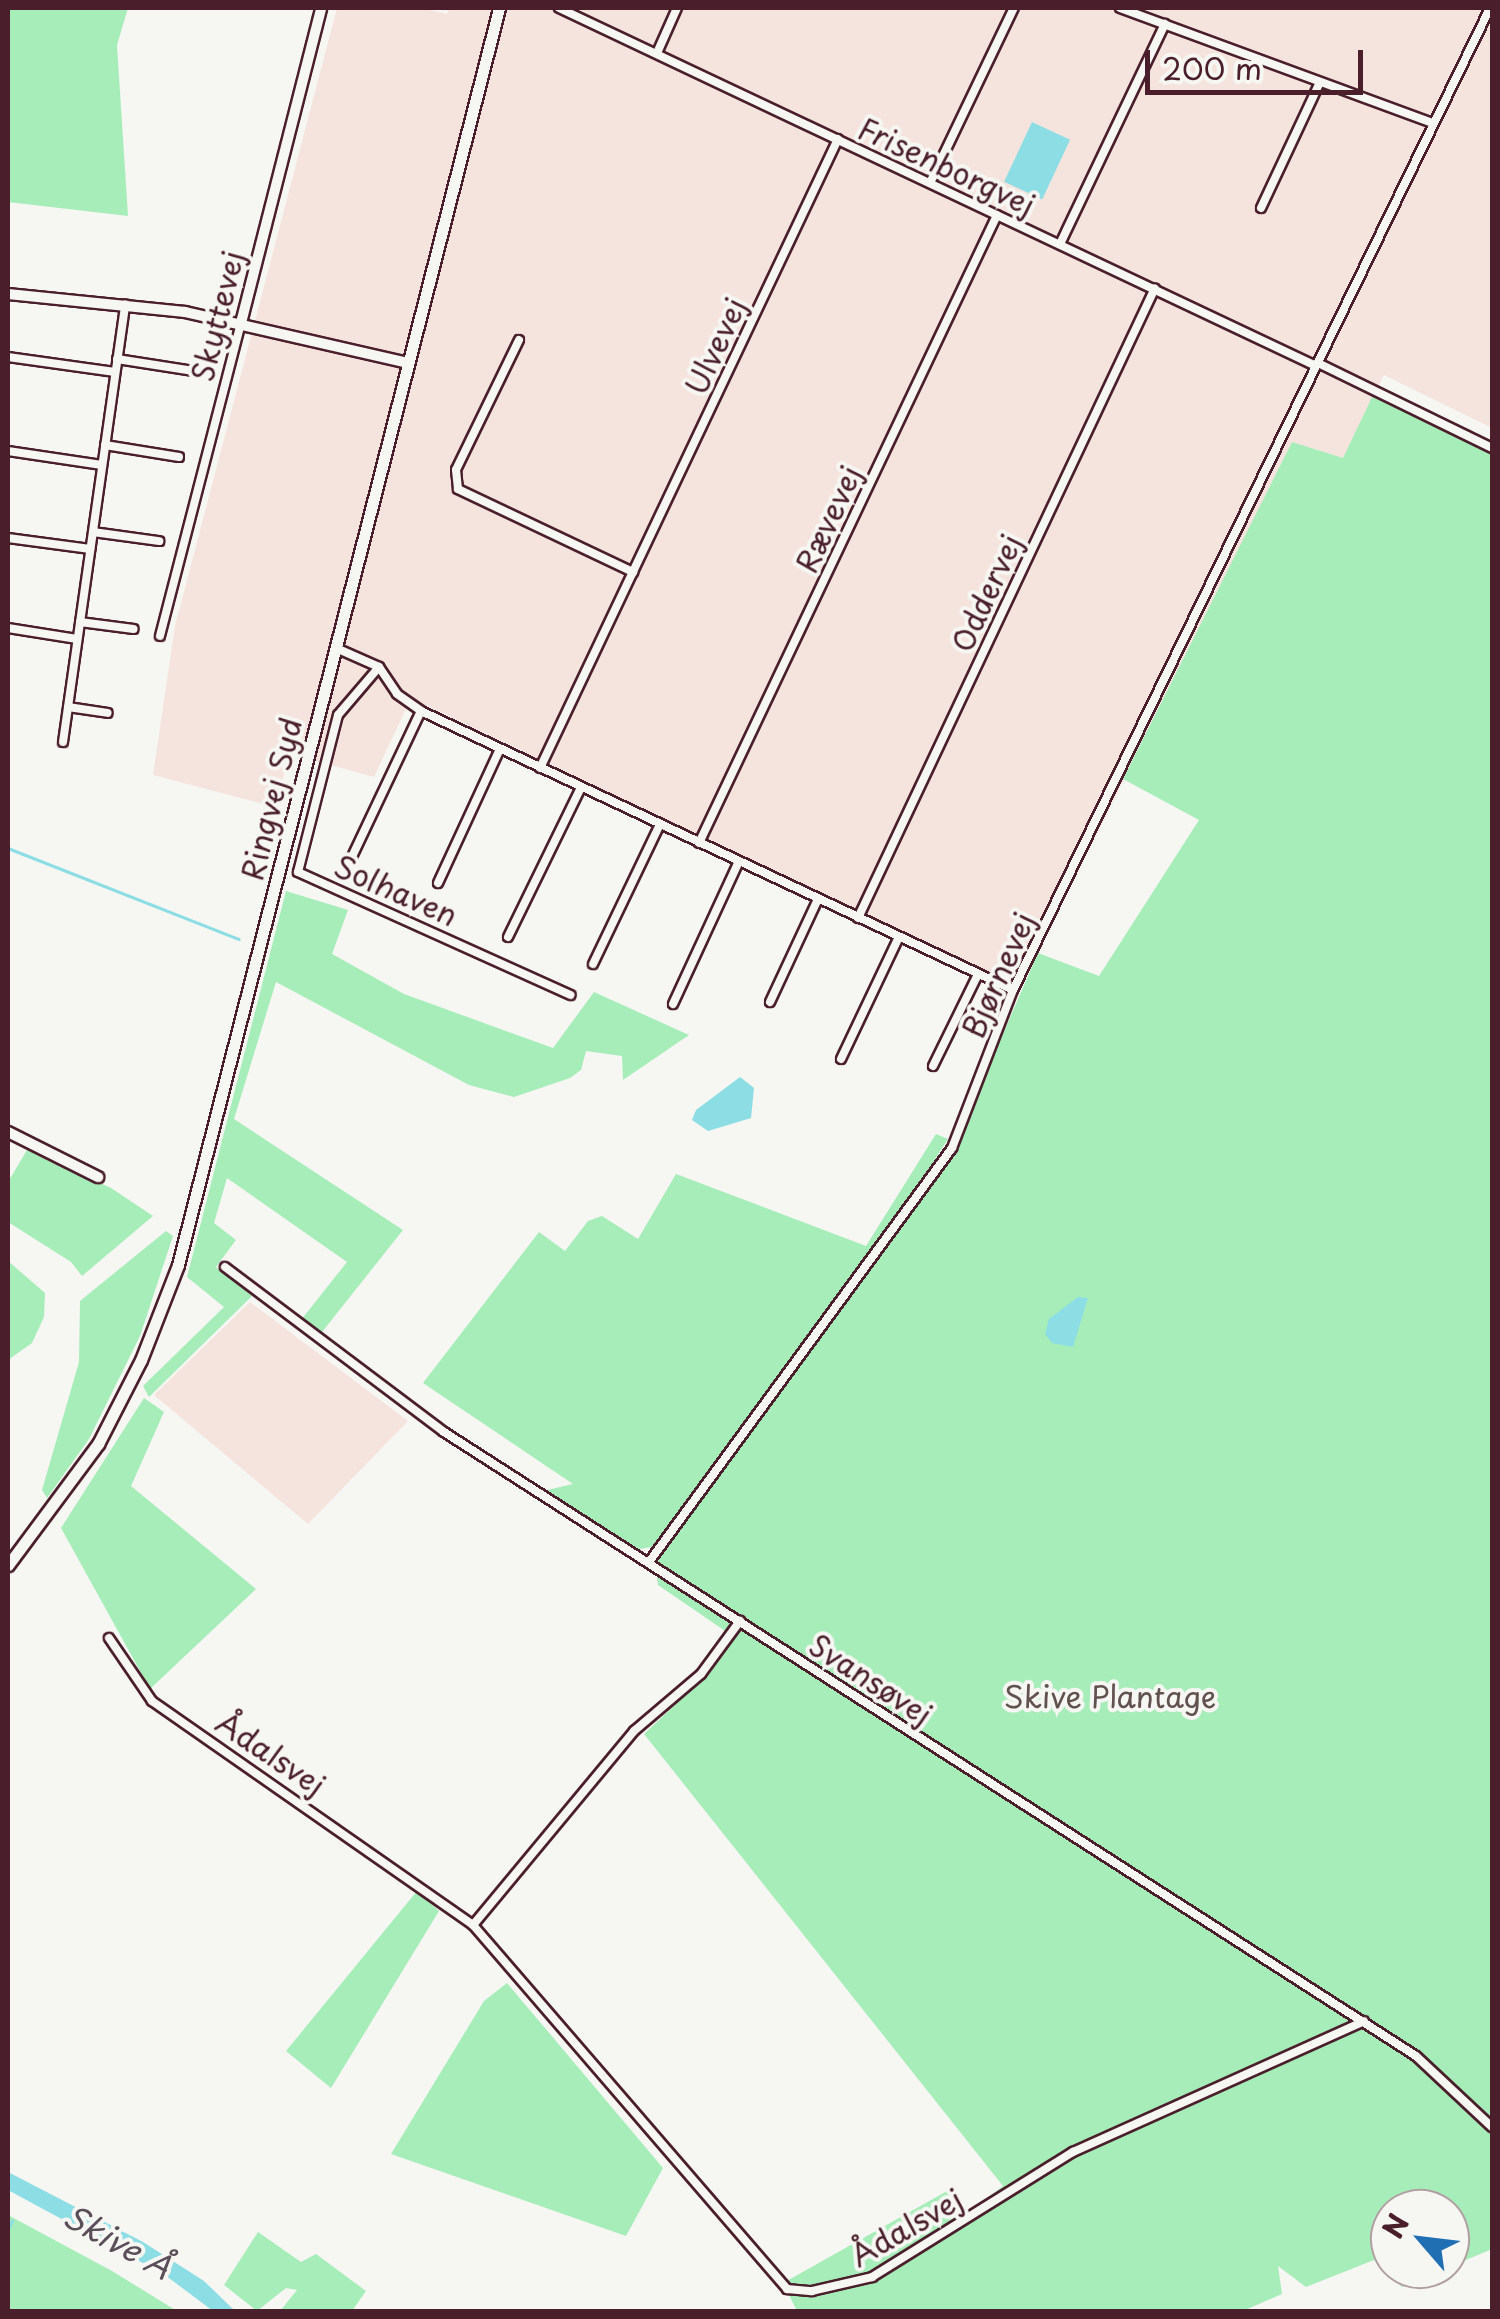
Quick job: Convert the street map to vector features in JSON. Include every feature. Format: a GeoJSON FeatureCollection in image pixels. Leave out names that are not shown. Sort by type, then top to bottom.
{"type":"FeatureCollection","features":[{"type":"Feature","properties":{"kind":"main road","name":"Ringvej Syd"},"geometry":{"type":"LineString","coordinates":[[8,1566],[98,1444],[159,1318],[336,648],[499,8]]}},
{"type":"Feature","properties":{"kind":"street","name":"Skyttevej"},"geometry":{"type":"LineString","coordinates":[[160,636],[320,8]]}},
{"type":"Feature","properties":{"kind":"street","name":"Frisenborgvej"},"geometry":{"type":"LineString","coordinates":[[559,8],[1317,364]]}},
{"type":"Feature","properties":{"kind":"street"},"geometry":{"type":"LineString","coordinates":[[656,52],[677,8]]}},
{"type":"Feature","properties":{"kind":"street"},"geometry":{"type":"LineString","coordinates":[[930,184],[1014,8]]}},
{"type":"Feature","properties":{"kind":"street"},"geometry":{"type":"LineString","coordinates":[[1120,8],[1434,123]]}},
{"type":"Feature","properties":{"kind":"street","name":"Bjørnevej"},"geometry":{"type":"LineString","coordinates":[[649,1562],[934,1177],[964,1122],[1012,990],[1490,8]]}},
{"type":"Feature","properties":{"kind":"street"},"geometry":{"type":"LineString","coordinates":[[1060,244],[1165,24]]}},
{"type":"Feature","properties":{"kind":"street"},"geometry":{"type":"LineString","coordinates":[[1261,208],[1320,82]]}},
{"type":"Feature","properties":{"kind":"street","name":"Ulvevej"},"geometry":{"type":"LineString","coordinates":[[540,768],[838,140]]}},
{"type":"Feature","properties":{"kind":"street","name":"Rævevej"},"geometry":{"type":"LineString","coordinates":[[699,843],[997,214]]}},
{"type":"Feature","properties":{"kind":"street","name":"Oddervej"},"geometry":{"type":"LineString","coordinates":[[858,918],[1155,288]]}},
{"type":"Feature","properties":{"kind":"street"},"geometry":{"type":"LineString","coordinates":[[8,294],[125,304],[241,323],[408,364]]}},
{"type":"Feature","properties":{"kind":"street"},"geometry":{"type":"LineString","coordinates":[[63,742],[125,304]]}},
{"type":"Feature","properties":{"kind":"street"},"geometry":{"type":"LineString","coordinates":[[519,340],[456,470],[458,489],[632,572]]}},
{"type":"Feature","properties":{"kind":"street"},"geometry":{"type":"LineString","coordinates":[[8,357],[115,372]]}},
{"type":"Feature","properties":{"kind":"street"},"geometry":{"type":"LineString","coordinates":[[117,359],[200,372]]}},
{"type":"Feature","properties":{"kind":"street"},"geometry":{"type":"LineString","coordinates":[[1317,364],[1492,448]]}},
{"type":"Feature","properties":{"kind":"street"},"geometry":{"type":"LineString","coordinates":[[105,445],[179,457]]}},
{"type":"Feature","properties":{"kind":"street"},"geometry":{"type":"LineString","coordinates":[[8,451],[102,464]]}},
{"type":"Feature","properties":{"kind":"street"},"geometry":{"type":"LineString","coordinates":[[92,532],[159,541]]}},
{"type":"Feature","properties":{"kind":"street"},"geometry":{"type":"LineString","coordinates":[[8,538],[90,550]]}},
{"type":"Feature","properties":{"kind":"street"},"geometry":{"type":"LineString","coordinates":[[80,622],[134,629]]}},
{"type":"Feature","properties":{"kind":"street"},"geometry":{"type":"LineString","coordinates":[[8,628],[78,639]]}},
{"type":"Feature","properties":{"kind":"street"},"geometry":{"type":"LineString","coordinates":[[336,648],[380,667],[397,694],[422,712],[1012,990]]}},
{"type":"Feature","properties":{"kind":"street","name":"Solhaven"},"geometry":{"type":"LineString","coordinates":[[380,667],[338,715],[298,872],[570,995]]}},
{"type":"Feature","properties":{"kind":"street"},"geometry":{"type":"LineString","coordinates":[[68,707],[108,714]]}},
{"type":"Feature","properties":{"kind":"street"},"geometry":{"type":"LineString","coordinates":[[350,861],[422,712]]}},
{"type":"Feature","properties":{"kind":"street"},"geometry":{"type":"LineString","coordinates":[[438,882],[500,748]]}},
{"type":"Feature","properties":{"kind":"street"},"geometry":{"type":"LineString","coordinates":[[508,938],[580,787]]}},
{"type":"Feature","properties":{"kind":"street"},"geometry":{"type":"LineString","coordinates":[[593,964],[660,824]]}},
{"type":"Feature","properties":{"kind":"street"},"geometry":{"type":"LineString","coordinates":[[672,1004],[739,861]]}},
{"type":"Feature","properties":{"kind":"street"},"geometry":{"type":"LineString","coordinates":[[770,1002],[818,899]]}},
{"type":"Feature","properties":{"kind":"street"},"geometry":{"type":"LineString","coordinates":[[841,1058],[898,937]]}},
{"type":"Feature","properties":{"kind":"street"},"geometry":{"type":"LineString","coordinates":[[934,1066],[978,974]]}},
{"type":"Feature","properties":{"kind":"street"},"geometry":{"type":"LineString","coordinates":[[8,1132],[98,1177]]}},
{"type":"Feature","properties":{"kind":"street","name":"Svansøvej"},"geometry":{"type":"LineString","coordinates":[[225,1267],[416,1412],[1416,2056],[1492,2128]]}},
{"type":"Feature","properties":{"kind":"street"},"geometry":{"type":"LineString","coordinates":[[473,1925],[634,1731],[701,1674],[740,1621]]}},
{"type":"Feature","properties":{"kind":"street","name":"Ådalsvej"},"geometry":{"type":"LineString","coordinates":[[109,1638],[152,1701],[473,1925],[778,2285],[798,2291],[872,2277],[1073,2152],[1364,2021]]}},
{"type":"Feature","properties":{"kind":"shaded area"},"geometry":{"type":"Polygon","coordinates":[[[337,8],[421,8],[447,14],[449,8],[1492,8],[1492,428],[1384,375],[1343,458],[1292,443],[1020,988],[411,698],[374,777],[290,754],[275,807],[153,775],[175,626],[337,8]]]}},
{"type":"Feature","properties":{"kind":"shaded area"},"geometry":{"type":"Polygon","coordinates":[[[250,1302],[408,1421],[308,1524],[154,1395],[250,1302]]]}},
{"type":"Feature","properties":{"kind":"green space"},"geometry":{"type":"Polygon","coordinates":[[[8,8],[128,8],[117,45],[128,216],[8,202],[8,8]]]}},
{"type":"Feature","properties":{"kind":"green space","name":"Skive Plantage"},"geometry":{"type":"Polygon","coordinates":[[[1374,393],[1492,450],[1492,2249],[1470,2258],[1470,2189],[1370,2189],[1370,2262],[1306,2287],[1278,2266],[1282,2294],[1243,2311],[797,2311],[783,2283],[949,2190],[967,2213],[1003,2186],[644,1734],[712,1670],[734,1637],[658,1585],[655,1561],[923,1197],[957,1140],[1038,953],[1099,976],[1199,820],[1123,779],[1292,442],[1343,458],[1374,393]]]}},
{"type":"Feature","properties":{"kind":"green space"},"geometry":{"type":"Polygon","coordinates":[[[286,891],[348,910],[332,954],[404,994],[553,1048],[594,992],[689,1035],[623,1080],[622,1056],[586,1051],[581,1070],[570,1078],[514,1097],[469,1085],[276,982],[234,1119],[403,1230],[322,1332],[301,1320],[347,1262],[227,1178],[214,1223],[236,1240],[216,1267],[252,1296],[149,1397],[143,1386],[224,1307],[187,1277],[286,891]]]}},
{"type":"Feature","properties":{"kind":"green space"},"geometry":{"type":"Polygon","coordinates":[[[936,1134],[948,1139],[887,1234],[657,1546],[634,1550],[543,1491],[573,1484],[423,1383],[539,1232],[565,1251],[588,1221],[602,1216],[638,1239],[676,1174],[866,1246],[936,1134]]]}},
{"type":"Feature","properties":{"kind":"green space"},"geometry":{"type":"Polygon","coordinates":[[[27,1150],[111,1188],[153,1216],[82,1276],[71,1262],[8,1222],[8,1182],[27,1150]]]}},
{"type":"Feature","properties":{"kind":"green space"},"geometry":{"type":"Polygon","coordinates":[[[166,1231],[173,1236],[140,1336],[89,1439],[47,1498],[42,1490],[79,1362],[80,1301],[166,1231]]]}},
{"type":"Feature","properties":{"kind":"green space"},"geometry":{"type":"Polygon","coordinates":[[[8,1261],[45,1293],[44,1317],[32,1343],[8,1360],[8,1261]]]}},
{"type":"Feature","properties":{"kind":"green space"},"geometry":{"type":"Polygon","coordinates":[[[144,1398],[164,1412],[131,1486],[256,1589],[150,1689],[61,1528],[144,1398]]]}},
{"type":"Feature","properties":{"kind":"green space"},"geometry":{"type":"Polygon","coordinates":[[[417,1891],[439,1911],[331,2088],[286,2051],[417,1891]]]}},
{"type":"Feature","properties":{"kind":"green space"},"geometry":{"type":"Polygon","coordinates":[[[507,1983],[663,2168],[626,2236],[391,2154],[484,2001],[507,1983]]]}},
{"type":"Feature","properties":{"kind":"green space"},"geometry":{"type":"Polygon","coordinates":[[[8,2215],[112,2271],[177,2311],[8,2311],[8,2215]]]}},
{"type":"Feature","properties":{"kind":"green space"},"geometry":{"type":"Polygon","coordinates":[[[258,2232],[301,2262],[316,2254],[366,2291],[352,2311],[280,2311],[297,2290],[286,2288],[257,2311],[224,2285],[258,2232]]]}},
{"type":"Feature","properties":{"kind":"water"},"geometry":{"type":"Polygon","coordinates":[[[1032,122],[1070,140],[1042,200],[1004,182],[1032,122]]]}},
{"type":"Feature","properties":{"kind":"water"},"geometry":{"type":"Polygon","coordinates":[[[740,1077],[754,1088],[751,1118],[708,1131],[692,1120],[696,1110],[740,1077]]]}},
{"type":"Feature","properties":{"kind":"water"},"geometry":{"type":"Polygon","coordinates":[[[1078,1297],[1088,1298],[1073,1347],[1052,1343],[1045,1334],[1049,1319],[1078,1297]]]}},
{"type":"Feature","properties":{"kind":"water","name":"Skive Å"},"geometry":{"type":"Polygon","coordinates":[[[8,2172],[143,2242],[204,2281],[235,2311],[213,2311],[165,2275],[8,2190],[8,2172]]]}},
{"type":"Feature","properties":{"kind":"waterway"},"geometry":{"type":"LineString","coordinates":[[8,848],[239,939]]}},
{"type":"Feature","properties":{"kind":"waterway"},"geometry":{"type":"LineString","coordinates":[[8,2229],[12,2221]]}}]}
